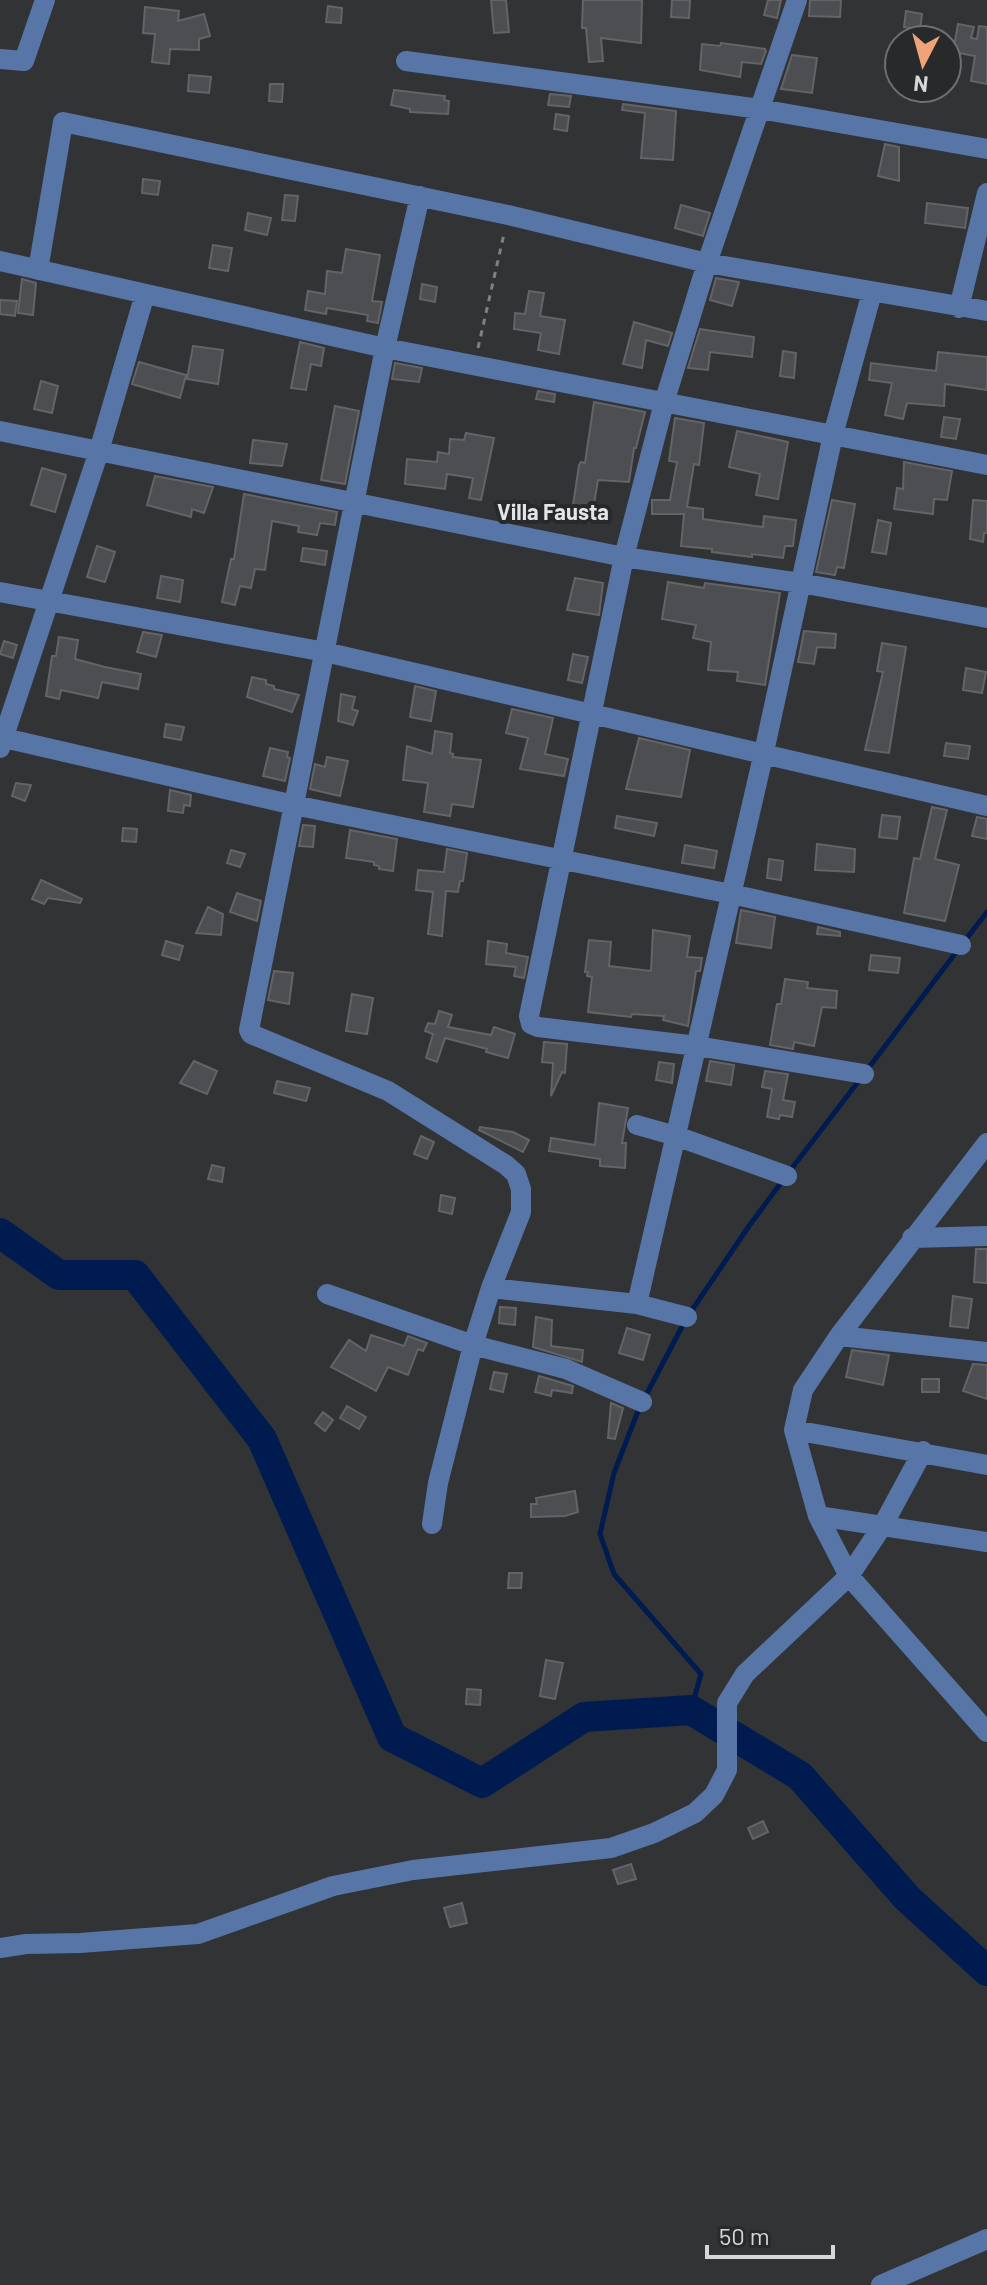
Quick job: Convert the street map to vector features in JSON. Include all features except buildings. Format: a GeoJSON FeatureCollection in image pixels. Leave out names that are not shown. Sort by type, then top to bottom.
{"type":"FeatureCollection","features":[{"type":"Feature","properties":{"kind":"street"},"geometry":{"type":"LineString","coordinates":[[0,59],[24,61],[45,0]]}},
{"type":"Feature","properties":{"kind":"street"},"geometry":{"type":"LineString","coordinates":[[797,0],[707,263],[664,403],[624,557],[529,1016],[531,1024],[538,1027],[697,1046],[864,1074]]}},
{"type":"Feature","properties":{"kind":"street"},"geometry":{"type":"LineString","coordinates":[[406,61],[760,109],[987,149]]}},
{"type":"Feature","properties":{"kind":"street"},"geometry":{"type":"LineString","coordinates":[[38,270],[63,122],[508,215],[707,263],[987,311]]}},
{"type":"Feature","properties":{"kind":"street"},"geometry":{"type":"LineString","coordinates":[[959,308],[987,193]]}},
{"type":"Feature","properties":{"kind":"street"},"geometry":{"type":"LineString","coordinates":[[420,196],[385,348],[249,1033],[388,1091],[516,1174],[521,1189],[521,1212],[491,1288],[473,1345],[438,1483],[432,1524]]}},
{"type":"Feature","properties":{"kind":"street"},"geometry":{"type":"LineString","coordinates":[[0,261],[385,348],[987,465]]}},
{"type":"Feature","properties":{"kind":"street"},"geometry":{"type":"LineString","coordinates":[[637,1304],[764,752],[833,435],[872,292]]}},
{"type":"Feature","properties":{"kind":"street"},"geometry":{"type":"LineString","coordinates":[[145,294],[99,451],[1,741],[961,945]]}},
{"type":"Feature","properties":{"kind":"street"},"geometry":{"type":"LineString","coordinates":[[0,431],[624,557],[801,583],[987,618]]}},
{"type":"Feature","properties":{"kind":"street"},"geometry":{"type":"LineString","coordinates":[[0,592],[325,652],[987,806]]}},
{"type":"Feature","properties":{"kind":"street"},"geometry":{"type":"LineString","coordinates":[[637,1125],[787,1176]]}},
{"type":"Feature","properties":{"kind":"street"},"geometry":{"type":"LineString","coordinates":[[985,1727],[849,1576],[818,1516],[794,1430],[803,1390],[839,1336],[987,1143]]}},
{"type":"Feature","properties":{"kind":"street"},"geometry":{"type":"LineString","coordinates":[[912,1238],[987,1236]]}},
{"type":"Feature","properties":{"kind":"street"},"geometry":{"type":"LineString","coordinates":[[491,1288],[637,1304],[687,1317]]}},
{"type":"Feature","properties":{"kind":"street"},"geometry":{"type":"LineString","coordinates":[[327,1294],[473,1345],[566,1369],[642,1402]]}},
{"type":"Feature","properties":{"kind":"street"},"geometry":{"type":"LineString","coordinates":[[839,1336],[987,1352]]}},
{"type":"Feature","properties":{"kind":"street"},"geometry":{"type":"LineString","coordinates":[[794,1430],[987,1465]]}},
{"type":"Feature","properties":{"kind":"street"},"geometry":{"type":"LineString","coordinates":[[0,1948],[198,1934],[333,1886],[413,1870],[611,1848],[654,1833],[695,1813],[714,1795],[727,1770],[727,1703],[745,1674],[849,1576],[883,1525],[923,1451]]}},
{"type":"Feature","properties":{"kind":"street"},"geometry":{"type":"LineString","coordinates":[[818,1516],[987,1542]]}},
{"type":"Feature","properties":{"kind":"street"},"geometry":{"type":"LineString","coordinates":[[881,2285],[987,2239]]}},
{"type":"Feature","properties":{"kind":"path"},"geometry":{"type":"LineString","coordinates":[[474,366],[508,215]]}},
{"type":"Feature","properties":{"kind":"waterway"},"geometry":{"type":"LineString","coordinates":[[963,943],[987,912]]}},
{"type":"Feature","properties":{"kind":"waterway"},"geometry":{"type":"LineString","coordinates":[[867,1070],[957,951]]}},
{"type":"Feature","properties":{"kind":"waterway"},"geometry":{"type":"LineString","coordinates":[[789,1172],[861,1078]]}},
{"type":"Feature","properties":{"kind":"waterway"},"geometry":{"type":"LineString","coordinates":[[690,1313],[783,1180]]}},
{"type":"Feature","properties":{"kind":"waterway"},"geometry":{"type":"LineString","coordinates":[[0,1233],[59,1275],[135,1275],[262,1439],[392,1737],[482,1783],[584,1717],[691,1710],[800,1776],[907,1898],[987,1971]]}},
{"type":"Feature","properties":{"kind":"waterway"},"geometry":{"type":"LineString","coordinates":[[645,1397],[685,1321]]}},
{"type":"Feature","properties":{"kind":"waterway"},"geometry":{"type":"LineString","coordinates":[[640,1406],[614,1473],[600,1534],[614,1574],[701,1674],[691,1710]]}},
{"type":"Feature","properties":{"kind":"district","name":"Villa Fausta"},"geometry":{"type":"Point","coordinates":[553,512]}}]}
